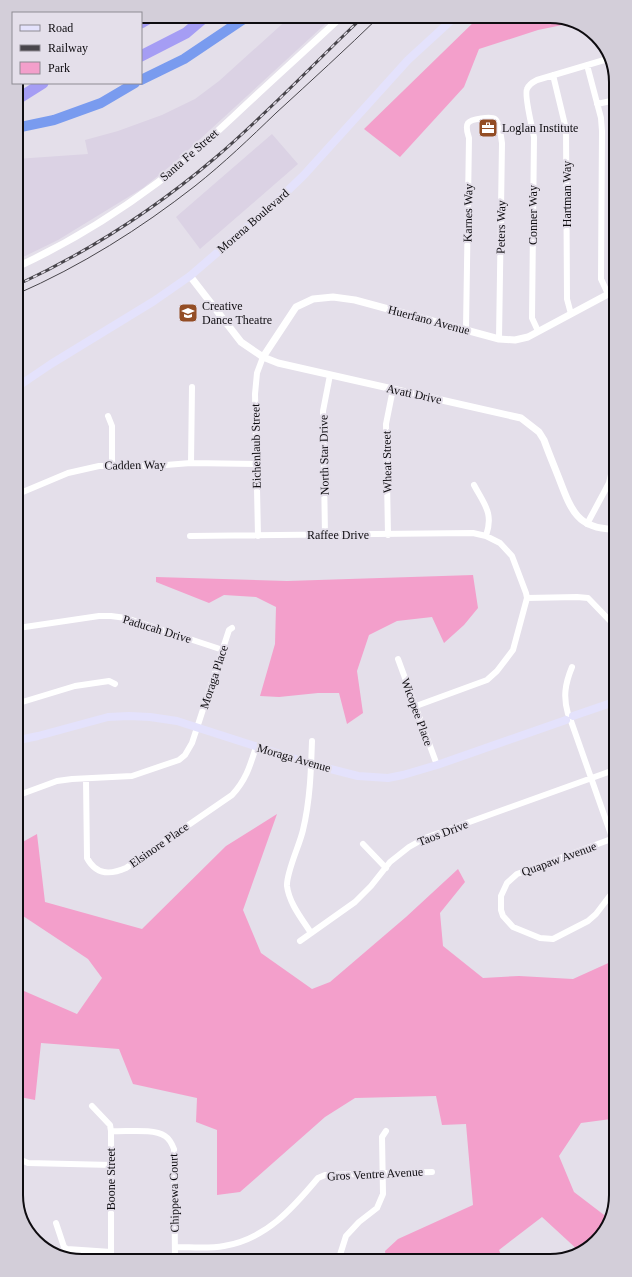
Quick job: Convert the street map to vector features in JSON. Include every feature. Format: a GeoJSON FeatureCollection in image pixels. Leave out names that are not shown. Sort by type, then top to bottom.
{"type":"FeatureCollection","features":[{"type":"Feature","properties":{"kind":"highway"},"geometry":{"type":"LineString","coordinates":[[142,55],[186,33],[198,23]]}},
{"type":"Feature","properties":{"kind":"highway"},"geometry":{"type":"LineString","coordinates":[[23,95],[41,84]]}},
{"type":"Feature","properties":{"kind":"main road","name":"Morena Boulevard"},"geometry":{"type":"LineString","coordinates":[[23,383],[51,364],[154,301],[190,276],[276,202],[304,175],[408,60],[448,23]]}},
{"type":"Feature","properties":{"kind":"main road","name":"Moraga Avenue"},"geometry":{"type":"LineString","coordinates":[[23,739],[108,717],[150,717],[177,721],[311,764],[358,776],[388,778],[437,765],[609,704]]}},
{"type":"Feature","properties":{"kind":"street","name":"Santa Fe Street"},"geometry":{"type":"LineString","coordinates":[[23,264],[79,236],[158,183],[190,157],[334,23]]}},
{"type":"Feature","properties":{"kind":"street"},"geometry":{"type":"LineString","coordinates":[[553,75],[605,60]]}},
{"type":"Feature","properties":{"kind":"street"},"geometry":{"type":"LineString","coordinates":[[587,66],[602,131],[601,279],[609,291]]}},
{"type":"Feature","properties":{"kind":"street","name":"Conner Way"},"geometry":{"type":"LineString","coordinates":[[538,331],[532,318],[534,137],[526,99],[526,90],[530,84],[536,80],[553,75]]}},
{"type":"Feature","properties":{"kind":"street","name":"Hartman Way"},"geometry":{"type":"LineString","coordinates":[[553,75],[566,129],[567,299],[571,314]]}},
{"type":"Feature","properties":{"kind":"street"},"geometry":{"type":"LineString","coordinates":[[597,104],[609,101]]}},
{"type":"Feature","properties":{"kind":"street","name":"Karnes Way"},"geometry":{"type":"LineString","coordinates":[[466,329],[469,138],[466,126],[472,119],[492,118]]}},
{"type":"Feature","properties":{"kind":"street","name":"Peters Way"},"geometry":{"type":"LineString","coordinates":[[492,118],[497,121],[501,133],[502,143],[499,339]]}},
{"type":"Feature","properties":{"kind":"street","name":"Avati Drive"},"geometry":{"type":"LineString","coordinates":[[190,276],[241,342],[263,356],[278,363],[515,416],[532,425],[540,432],[544,440],[570,507],[577,517],[587,524],[609,529]]}},
{"type":"Feature","properties":{"kind":"street","name":"Huerfano Avenue"},"geometry":{"type":"LineString","coordinates":[[263,356],[296,307],[313,299],[333,297],[355,300],[499,339],[515,340],[528,337],[609,294]]}},
{"type":"Feature","properties":{"kind":"street","name":"Eichenlaub Street"},"geometry":{"type":"LineString","coordinates":[[258,536],[255,394],[257,373],[263,356]]}},
{"type":"Feature","properties":{"kind":"street","name":"North Star Drive"},"geometry":{"type":"LineString","coordinates":[[325,535],[323,411],[330,375]]}},
{"type":"Feature","properties":{"kind":"street"},"geometry":{"type":"LineString","coordinates":[[191,463],[192,387]]}},
{"type":"Feature","properties":{"kind":"street","name":"Wheat Street"},"geometry":{"type":"LineString","coordinates":[[388,535],[386,424],[393,389]]}},
{"type":"Feature","properties":{"kind":"street"},"geometry":{"type":"LineString","coordinates":[[108,416],[112,426],[112,465]]}},
{"type":"Feature","properties":{"kind":"street","name":"Cadden Way"},"geometry":{"type":"LineString","coordinates":[[23,492],[77,470],[112,465],[153,466],[191,463],[256,464]]}},
{"type":"Feature","properties":{"kind":"street"},"geometry":{"type":"LineString","coordinates":[[587,524],[609,483]]}},
{"type":"Feature","properties":{"kind":"street"},"geometry":{"type":"LineString","coordinates":[[416,706],[487,680],[497,671],[513,650],[527,598],[512,556],[500,543],[486,536],[490,525],[490,516],[474,485]]}},
{"type":"Feature","properties":{"kind":"street","name":"Raffee Drive"},"geometry":{"type":"LineString","coordinates":[[190,536],[473,533],[486,536]]}},
{"type":"Feature","properties":{"kind":"street"},"geometry":{"type":"LineString","coordinates":[[527,598],[588,598],[609,620]]}},
{"type":"Feature","properties":{"kind":"street","name":"Paducah Drive"},"geometry":{"type":"LineString","coordinates":[[23,627],[99,616],[111,616],[126,618],[223,650]]}},
{"type":"Feature","properties":{"kind":"street","name":"Moraga Place"},"geometry":{"type":"LineString","coordinates":[[23,794],[57,781],[132,776],[179,760],[185,755],[192,743],[229,630],[232,628]]}},
{"type":"Feature","properties":{"kind":"street","name":"Wicopee Place"},"geometry":{"type":"LineString","coordinates":[[398,659],[437,765]]}},
{"type":"Feature","properties":{"kind":"street"},"geometry":{"type":"LineString","coordinates":[[572,667],[566,681],[565,704],[609,826]]}},
{"type":"Feature","properties":{"kind":"street"},"geometry":{"type":"LineString","coordinates":[[23,702],[75,686],[109,681],[115,684]]}},
{"type":"Feature","properties":{"kind":"street"},"geometry":{"type":"LineString","coordinates":[[311,933],[291,900],[287,886],[288,878],[303,831],[310,791],[312,741]]}},
{"type":"Feature","properties":{"kind":"street","name":"Elsinore Place"},"geometry":{"type":"LineString","coordinates":[[86,779],[87,858],[91,866],[97,871],[111,873],[126,868],[232,795],[247,775],[256,747]]}},
{"type":"Feature","properties":{"kind":"street","name":"Taos Drive"},"geometry":{"type":"LineString","coordinates":[[300,941],[355,902],[371,886],[390,862],[409,847],[425,838],[609,772]]}},
{"type":"Feature","properties":{"kind":"street","name":"Quapaw Avenue"},"geometry":{"type":"LineString","coordinates":[[609,842],[517,874],[507,883],[501,896],[501,910],[503,916],[513,927],[540,938],[553,939],[588,921],[596,914],[609,897]]}},
{"type":"Feature","properties":{"kind":"street"},"geometry":{"type":"LineString","coordinates":[[363,844],[386,868]]}},
{"type":"Feature","properties":{"kind":"street","name":"Boone Street"},"geometry":{"type":"LineString","coordinates":[[92,1106],[110,1125],[111,1131],[111,1252]]}},
{"type":"Feature","properties":{"kind":"street","name":"Chippewa Court"},"geometry":{"type":"LineString","coordinates":[[111,1131],[156,1132],[165,1136],[172,1145],[174,1149],[175,1254]]}},
{"type":"Feature","properties":{"kind":"street"},"geometry":{"type":"LineString","coordinates":[[340,1254],[346,1236],[359,1222],[377,1208],[383,1194],[382,1136],[386,1131]]}},
{"type":"Feature","properties":{"kind":"street"},"geometry":{"type":"LineString","coordinates":[[23,1161],[28,1163],[112,1165]]}},
{"type":"Feature","properties":{"kind":"street","name":"Gros Ventre Avenue"},"geometry":{"type":"LineString","coordinates":[[175,1248],[212,1248],[226,1246],[246,1240],[268,1228],[288,1213],[318,1178],[325,1175],[432,1172]]}},
{"type":"Feature","properties":{"kind":"street"},"geometry":{"type":"LineString","coordinates":[[56,1224],[64,1247],[67,1249],[111,1252]]}},
{"type":"Feature","properties":{"kind":"shaded area"},"geometry":{"type":"Polygon","coordinates":[[[283,23],[326,23],[174,163],[143,188],[58,240],[23,257],[23,159],[88,154],[85,140],[118,131],[162,115],[195,99],[219,81],[283,23]]]}},
{"type":"Feature","properties":{"kind":"shaded area"},"geometry":{"type":"Polygon","coordinates":[[[272,134],[298,164],[200,249],[176,217],[272,134]]]}},
{"type":"Feature","properties":{"kind":"green space"},"geometry":{"type":"Polygon","coordinates":[[[473,23],[554,23],[564,25],[538,30],[479,49],[464,87],[400,157],[364,129],[473,23]]]}},
{"type":"Feature","properties":{"kind":"green space"},"geometry":{"type":"Polygon","coordinates":[[[473,575],[478,608],[464,625],[444,643],[432,617],[397,621],[369,635],[357,671],[363,713],[347,724],[339,693],[318,693],[279,697],[260,696],[275,644],[276,607],[256,597],[224,595],[209,603],[156,582],[156,577],[287,581],[473,575]]]}},
{"type":"Feature","properties":{"kind":"green space"},"geometry":{"type":"Polygon","coordinates":[[[277,814],[243,910],[261,953],[312,989],[330,982],[406,917],[458,869],[465,882],[440,913],[443,946],[483,978],[519,976],[573,979],[609,963],[609,1119],[581,1123],[559,1156],[574,1192],[605,1216],[599,1228],[592,1237],[576,1248],[542,1217],[499,1250],[501,1254],[385,1254],[385,1251],[398,1239],[473,1205],[466,1124],[442,1125],[436,1096],[355,1098],[325,1117],[240,1192],[217,1195],[217,1130],[196,1122],[197,1098],[133,1084],[119,1049],[41,1043],[35,1100],[23,1098],[23,991],[77,1014],[102,978],[88,959],[23,916],[23,842],[37,834],[45,902],[142,929],[226,846],[277,814]]]}},
{"type":"Feature","properties":{"kind":"waterway"},"geometry":{"type":"LineString","coordinates":[[142,80],[184,59],[238,23]]}},
{"type":"Feature","properties":{"kind":"waterway"},"geometry":{"type":"LineString","coordinates":[[23,127],[54,120],[101,103],[133,84]]}},
{"type":"Feature","properties":{"kind":"tram line"},"geometry":{"type":"LineString","coordinates":[[23,291],[87,259],[109,246],[153,217],[195,186],[237,150],[373,23]]}},
{"type":"Feature","properties":{"kind":"railway"},"geometry":{"type":"LineString","coordinates":[[23,282],[95,244],[169,195],[215,158],[253,124],[357,23]]}},
{"type":"Feature","properties":{"kind":"place","name":"Loglan Institute"},"geometry":{"type":"Point","coordinates":[488,128]}},
{"type":"Feature","properties":{"kind":"place","name":"Creative Dance Theatre"},"geometry":{"type":"Point","coordinates":[188,313]}}]}
